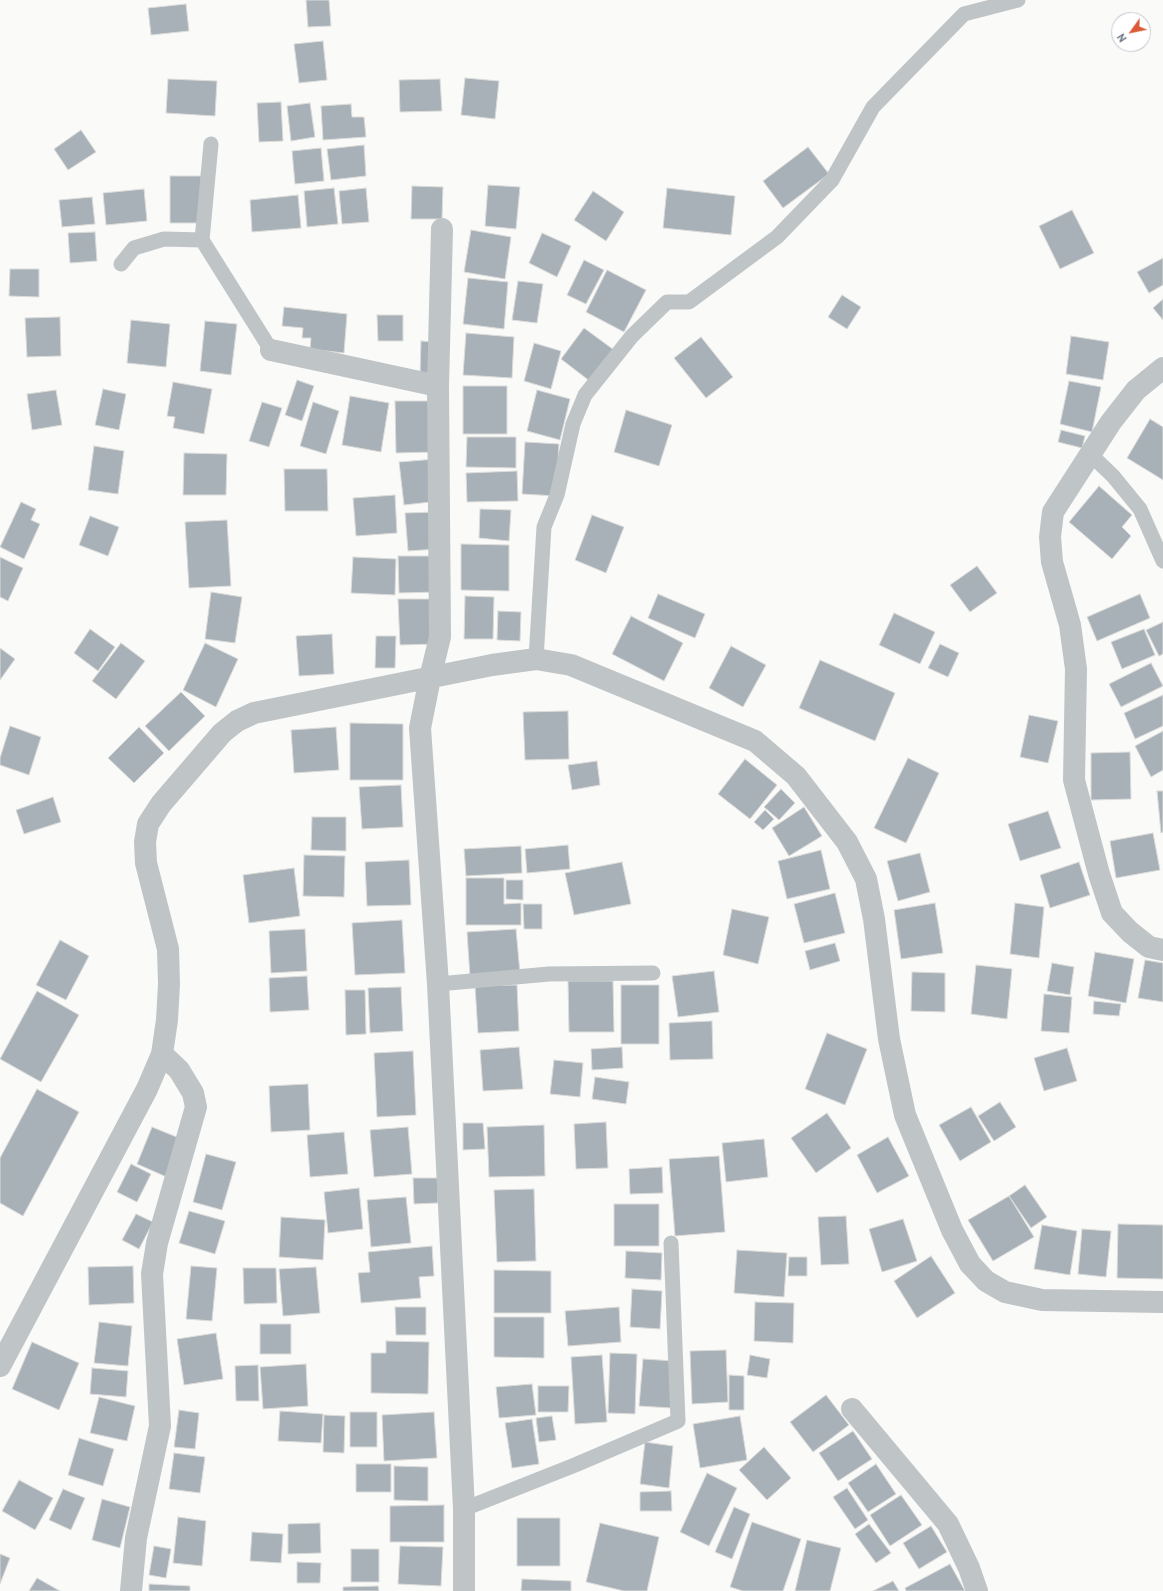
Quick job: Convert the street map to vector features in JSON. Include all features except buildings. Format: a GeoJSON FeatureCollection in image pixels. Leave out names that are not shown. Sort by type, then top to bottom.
{"type":"FeatureCollection","features":[{"type":"Feature","properties":{"kind":"street"},"geometry":{"type":"LineString","coordinates":[[442,229],[438,386],[440,637],[420,728],[438,984],[464,1509],[464,1591]]}},
{"type":"Feature","properties":{"kind":"street"},"geometry":{"type":"LineString","coordinates":[[271,350],[438,386]]}},
{"type":"Feature","properties":{"kind":"street"},"geometry":{"type":"LineString","coordinates":[[1163,368],[1136,390],[1111,422],[1053,512],[1050,537],[1052,562],[1070,625],[1076,669],[1074,780],[1099,874],[1112,913],[1130,932],[1149,947],[1163,950]]}},
{"type":"Feature","properties":{"kind":"street"},"geometry":{"type":"LineString","coordinates":[[0,1366],[147,1089],[162,1054],[167,1020],[169,984],[168,949],[146,863],[145,842],[148,824],[161,804],[222,732],[237,721],[254,713],[492,665],[536,659],[571,665],[755,741],[796,776],[847,842],[866,878],[874,919],[889,1039],[905,1115],[952,1230],[970,1264],[986,1281],[1004,1292],[1042,1300],[1163,1302]]}},
{"type":"Feature","properties":{"kind":"street"},"geometry":{"type":"LineString","coordinates":[[131,1591],[136,1538],[160,1426],[152,1274],[157,1243],[196,1107],[193,1093],[179,1070],[162,1054]]}},
{"type":"Feature","properties":{"kind":"street"},"geometry":{"type":"LineString","coordinates":[[852,1409],[948,1524],[969,1568],[976,1591]]}},
{"type":"Feature","properties":{"kind":"lane"},"geometry":{"type":"LineString","coordinates":[[536,659],[544,527],[557,495],[573,424],[585,395],[632,336],[667,302],[689,302],[777,237],[832,180],[873,107],[964,14],[1018,0]]}},
{"type":"Feature","properties":{"kind":"lane"},"geometry":{"type":"LineString","coordinates":[[211,144],[202,240],[271,350]]}},
{"type":"Feature","properties":{"kind":"lane"},"geometry":{"type":"LineString","coordinates":[[121,264],[134,248],[164,239],[202,240]]}},
{"type":"Feature","properties":{"kind":"lane"},"geometry":{"type":"LineString","coordinates":[[1090,454],[1113,476],[1140,509],[1163,561]]}},
{"type":"Feature","properties":{"kind":"lane"},"geometry":{"type":"LineString","coordinates":[[438,984],[549,974],[653,973]]}},
{"type":"Feature","properties":{"kind":"lane"},"geometry":{"type":"LineString","coordinates":[[464,1509],[575,1466],[678,1421],[671,1244]]}}]}
